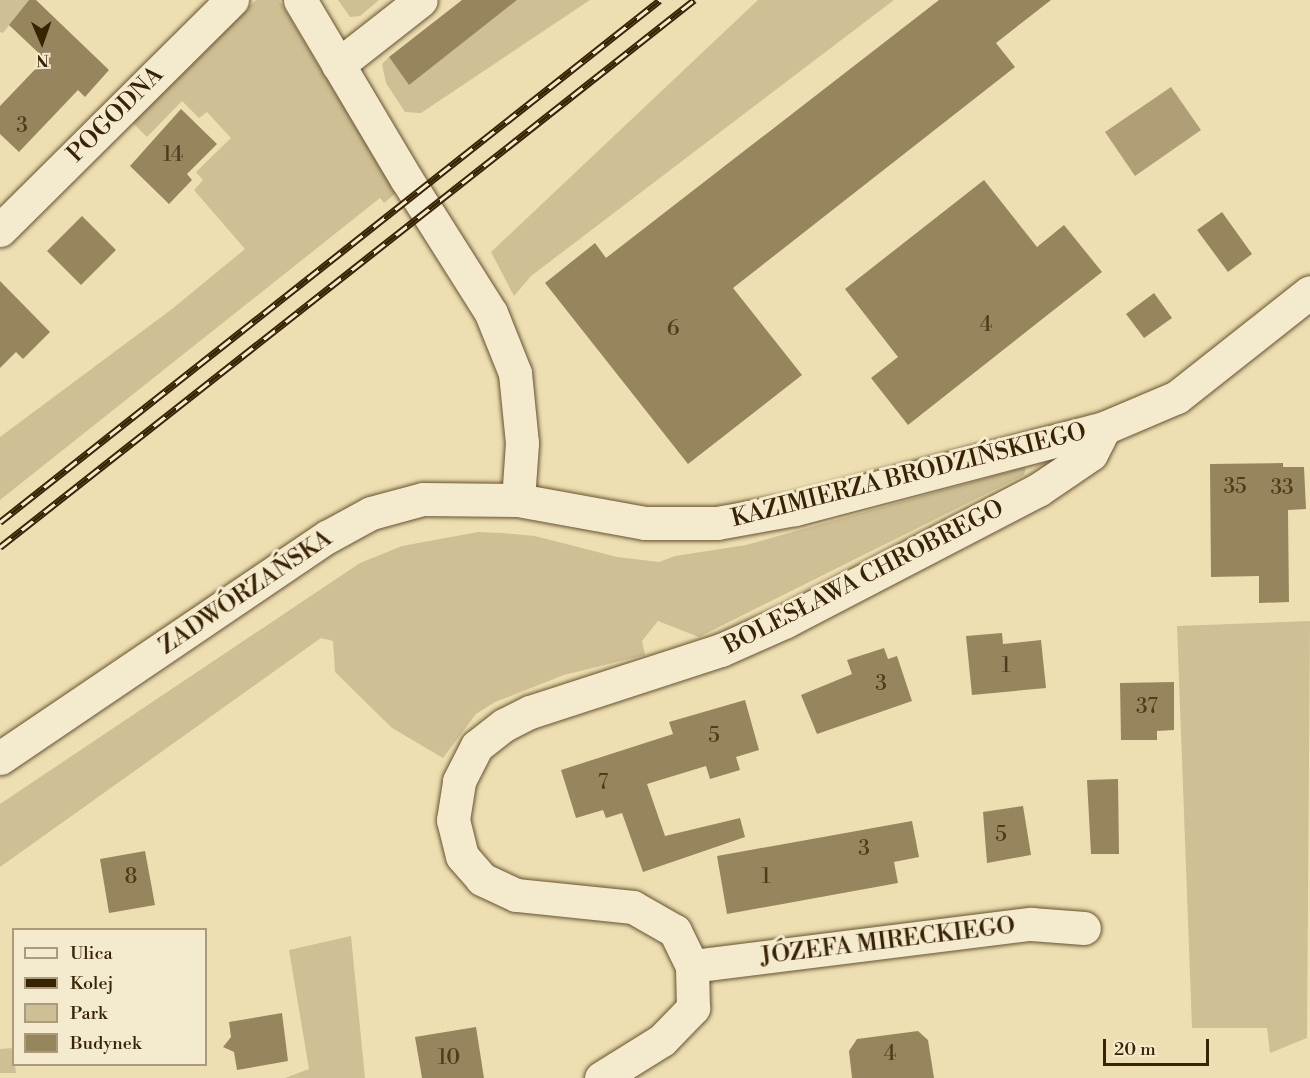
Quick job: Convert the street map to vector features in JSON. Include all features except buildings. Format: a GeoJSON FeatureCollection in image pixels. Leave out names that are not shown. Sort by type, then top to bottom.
{"type":"FeatureCollection","features":[{"type":"Feature","properties":{"kind":"street","name":"POGODNA"},"geometry":{"type":"LineString","coordinates":[[0,230],[232,0]]}},
{"type":"Feature","properties":{"kind":"street"},"geometry":{"type":"LineString","coordinates":[[300,0],[491,313],[515,373],[522,443],[518,500]]}},
{"type":"Feature","properties":{"kind":"street"},"geometry":{"type":"LineString","coordinates":[[339,65],[421,0]]}},
{"type":"Feature","properties":{"kind":"street","name":"KAZIMIERZA BRODZIŃSKIEGO"},"geometry":{"type":"LineString","coordinates":[[518,500],[645,523],[717,523],[795,509],[1104,428],[1177,397],[1310,292]]}},
{"type":"Feature","properties":{"kind":"street","name":"BOLESŁAWA CHROBREGO"},"geometry":{"type":"LineString","coordinates":[[601,1078],[662,1040],[693,1008],[692,966],[675,931],[633,907],[516,895],[482,879],[462,856],[453,820],[459,782],[477,746],[504,725],[530,712],[721,650],[786,621],[1038,490],[1091,454],[1104,428]]}},
{"type":"Feature","properties":{"kind":"street","name":"ZADWÓRZAŃSKA"},"geometry":{"type":"LineString","coordinates":[[0,758],[327,537],[371,513],[423,499],[518,500]]}},
{"type":"Feature","properties":{"kind":"street","name":"JÓZEFA MIRECKIEGO"},"geometry":{"type":"LineString","coordinates":[[692,966],[1031,924],[1084,928]]}},
{"type":"Feature","properties":{"kind":"green space"},"geometry":{"type":"Polygon","coordinates":[[[0,0],[29,0],[3,33],[0,32],[0,0]]]}},
{"type":"Feature","properties":{"kind":"green space"},"geometry":{"type":"Polygon","coordinates":[[[256,0],[279,0],[396,193],[384,203],[380,198],[0,500],[0,437],[172,309],[245,249],[194,190],[203,180],[196,172],[231,138],[207,112],[199,118],[182,101],[147,137],[132,122],[256,0]]]}},
{"type":"Feature","properties":{"kind":"green space"},"geometry":{"type":"Polygon","coordinates":[[[338,0],[379,0],[360,16],[350,17],[338,0]]]}},
{"type":"Feature","properties":{"kind":"green space"},"geometry":{"type":"Polygon","coordinates":[[[517,0],[590,0],[421,113],[405,112],[386,83],[382,64],[389,57],[409,84],[517,0]]]}},
{"type":"Feature","properties":{"kind":"green space"},"geometry":{"type":"Polygon","coordinates":[[[758,0],[894,0],[531,276],[514,296],[491,252],[758,0]]]}},
{"type":"Feature","properties":{"kind":"green space"},"geometry":{"type":"Polygon","coordinates":[[[1026,467],[1024,475],[699,637],[658,621],[642,641],[645,655],[564,675],[495,702],[476,714],[443,758],[392,728],[335,672],[333,641],[321,638],[0,867],[0,804],[360,563],[402,546],[478,532],[503,533],[535,536],[617,557],[659,562],[675,556],[746,545],[1026,467]]]}},
{"type":"Feature","properties":{"kind":"green space"},"geometry":{"type":"Polygon","coordinates":[[[1310,621],[1307,1038],[1270,1053],[1267,1028],[1192,1028],[1177,626],[1310,621]]]}},
{"type":"Feature","properties":{"kind":"green space"},"geometry":{"type":"Polygon","coordinates":[[[351,936],[365,1078],[285,1078],[309,1069],[289,950],[351,936]]]}},
{"type":"Feature","properties":{"kind":"green space"},"geometry":{"type":"Polygon","coordinates":[[[12,1048],[12,1066],[15,1066],[16,1073],[0,1073],[0,1049],[12,1048]]]}},
{"type":"Feature","properties":{"kind":"shaded area"},"geometry":{"type":"Polygon","coordinates":[[[1171,87],[1201,130],[1135,176],[1105,132],[1171,87]]]}},
{"type":"Feature","properties":{"kind":"railway"},"geometry":{"type":"LineString","coordinates":[[0,522],[660,0]]}},
{"type":"Feature","properties":{"kind":"railway"},"geometry":{"type":"LineString","coordinates":[[0,547],[694,0]]}}]}
